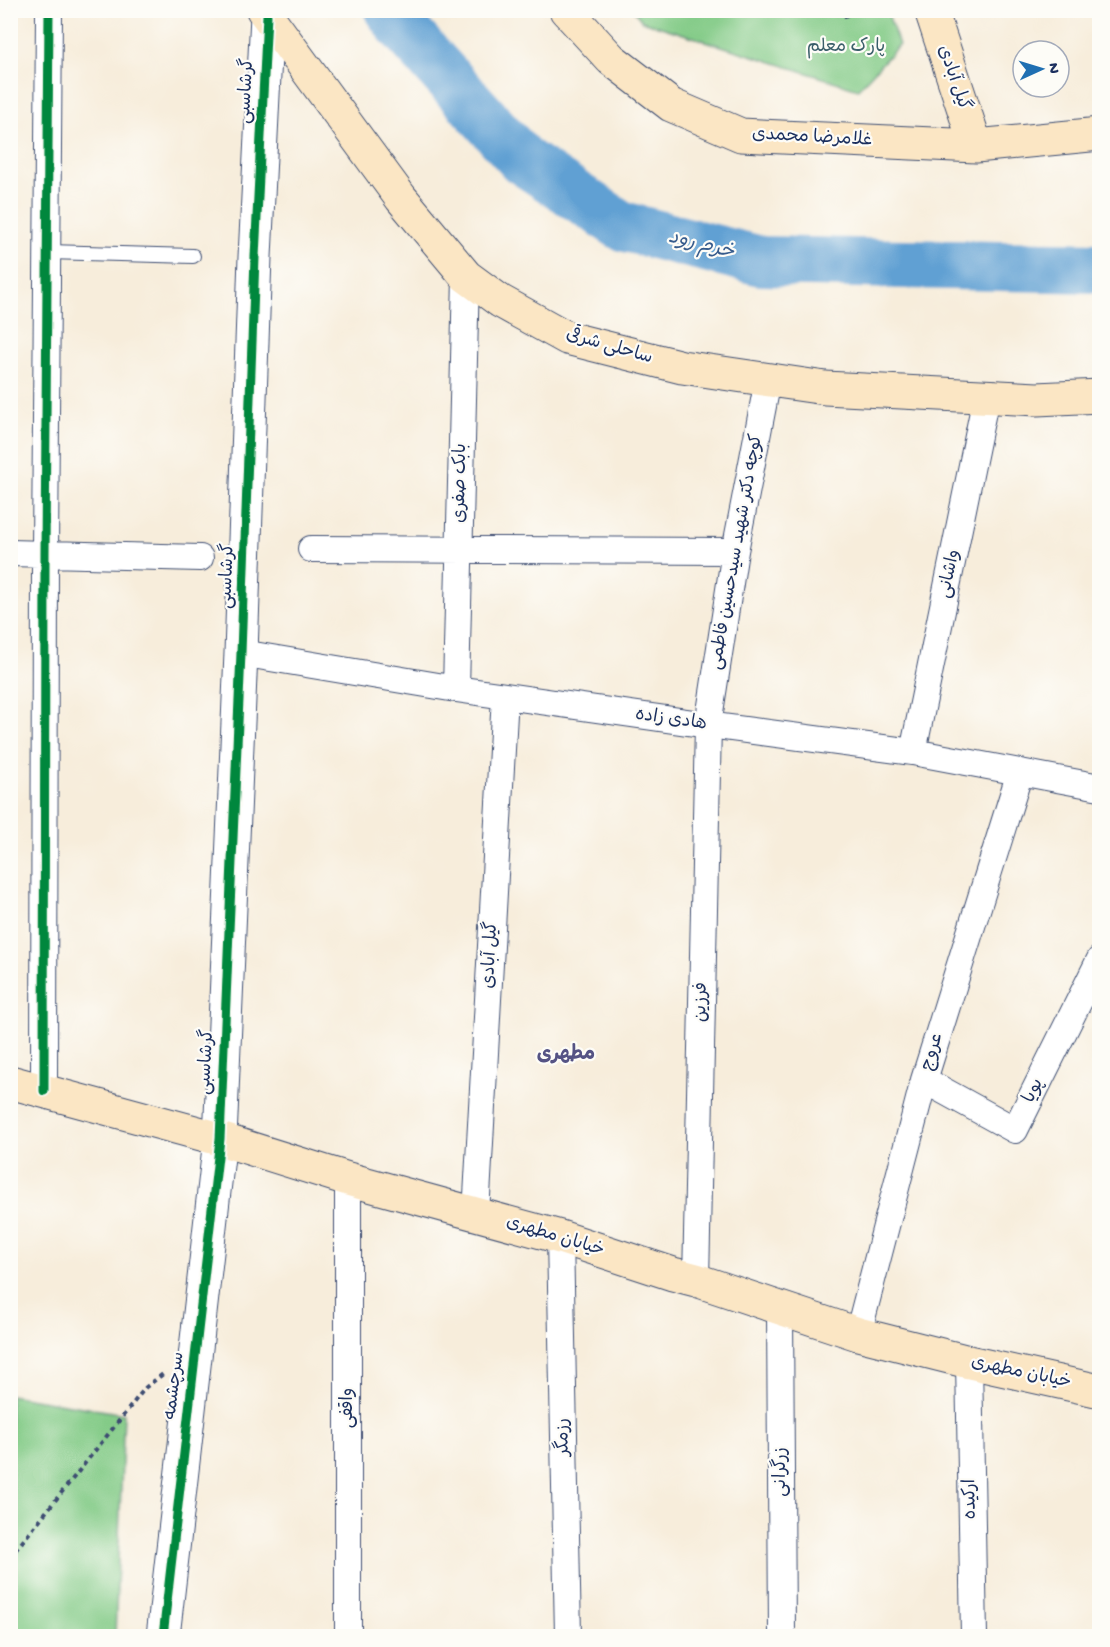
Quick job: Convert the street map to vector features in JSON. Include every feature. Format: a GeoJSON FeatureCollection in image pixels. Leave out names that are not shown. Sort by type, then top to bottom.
{"type":"FeatureCollection","features":[{"type":"Feature","properties":{"kind":"main road","name":"غلامرضا محمدی"},"geometry":{"type":"LineString","coordinates":[[566,10],[611,59],[670,105],[741,135],[976,146],[1100,134]]}},
{"type":"Feature","properties":{"kind":"main road","name":"گیل آبادی"},"geometry":{"type":"LineString","coordinates":[[931,10],[976,146]]}},
{"type":"Feature","properties":{"kind":"main road","name":"ساحلی شرقی"},"geometry":{"type":"LineString","coordinates":[[265,13],[401,198],[466,276],[500,301],[567,338],[682,368],[825,388],[1037,399],[1100,396]]}},
{"type":"Feature","properties":{"kind":"main road","name":"خیابان مطهری"},"geometry":{"type":"LineString","coordinates":[[10,1082],[220,1139],[348,1179],[560,1237],[858,1334],[969,1362],[1097,1385]]}},
{"type":"Feature","properties":{"kind":"street"},"geometry":{"type":"LineString","coordinates":[[44,1091],[49,10]]}},
{"type":"Feature","properties":{"kind":"street","name":"گرشاسبی"},"geometry":{"type":"LineString","coordinates":[[220,1139],[242,653],[265,13]]}},
{"type":"Feature","properties":{"kind":"street","name":"بابک صفری"},"geometry":{"type":"LineString","coordinates":[[456,689],[466,276]]}},
{"type":"Feature","properties":{"kind":"street","name":"کوچه دکتر شهید سیدحسین فاطمی"},"geometry":{"type":"LineString","coordinates":[[708,725],[735,551],[768,380]]}},
{"type":"Feature","properties":{"kind":"street","name":"واشانی"},"geometry":{"type":"LineString","coordinates":[[913,752],[986,397]]}},
{"type":"Feature","properties":{"kind":"street"},"geometry":{"type":"LineString","coordinates":[[311,549],[735,551]]}},
{"type":"Feature","properties":{"kind":"street"},"geometry":{"type":"LineString","coordinates":[[10,554],[200,558]]}},
{"type":"Feature","properties":{"kind":"street","name":"هادی زاده"},"geometry":{"type":"LineString","coordinates":[[242,653],[456,689],[913,752],[1100,787]]}},
{"type":"Feature","properties":{"kind":"street","name":"گیل آبادی"},"geometry":{"type":"LineString","coordinates":[[476,1214],[506,696]]}},
{"type":"Feature","properties":{"kind":"street","name":"فرزین"},"geometry":{"type":"LineString","coordinates":[[696,1280],[708,725]]}},
{"type":"Feature","properties":{"kind":"street","name":"عروج"},"geometry":{"type":"LineString","coordinates":[[858,1334],[924,1080],[1020,772]]}},
{"type":"Feature","properties":{"kind":"street","name":"پویا"},"geometry":{"type":"LineString","coordinates":[[924,1080],[1015,1130],[1100,959]]}},
{"type":"Feature","properties":{"kind":"street","name":"سرچشمه"},"geometry":{"type":"LineString","coordinates":[[163,1636],[220,1139]]}},
{"type":"Feature","properties":{"kind":"street","name":"واقفی"},"geometry":{"type":"LineString","coordinates":[[348,1179],[348,1636]]}},
{"type":"Feature","properties":{"kind":"street","name":"رزمگر"},"geometry":{"type":"LineString","coordinates":[[560,1237],[568,1636]]}},
{"type":"Feature","properties":{"kind":"street","name":"زرگرانی"},"geometry":{"type":"LineString","coordinates":[[780,1308],[782,1636]]}},
{"type":"Feature","properties":{"kind":"street","name":"ارکیده"},"geometry":{"type":"LineString","coordinates":[[969,1362],[974,1636]]}},
{"type":"Feature","properties":{"kind":"lane"},"geometry":{"type":"LineString","coordinates":[[48,252],[193,256]]}},
{"type":"Feature","properties":{"kind":"path"},"geometry":{"type":"LineString","coordinates":[[838,10],[845,16],[855,10]]}},
{"type":"Feature","properties":{"kind":"path"},"geometry":{"type":"LineString","coordinates":[[10,1557],[146,1387],[166,1371],[195,1364]]}},
{"type":"Feature","properties":{"kind":"green space","name":"پارک معلم"},"geometry":{"type":"Polygon","coordinates":[[[634,11],[887,11],[899,45],[858,89],[642,21],[634,11]]]}},
{"type":"Feature","properties":{"kind":"green space"},"geometry":{"type":"Polygon","coordinates":[[[10,1395],[124,1414],[115,1636],[11,1636],[10,1395]]]}},
{"type":"Feature","properties":{"kind":"waterway","name":"خرم رود"},"geometry":{"type":"LineString","coordinates":[[389,10],[522,160],[622,226],[761,261],[1100,268]]}},
{"type":"Feature","properties":{"kind":"cycle path"},"geometry":{"type":"LineString","coordinates":[[44,1091],[49,10]]}},
{"type":"Feature","properties":{"kind":"cycle path"},"geometry":{"type":"LineString","coordinates":[[163,1636],[220,1139],[255,257],[267,15]]}},
{"type":"Feature","properties":{"kind":"district","name":"مطهری"},"geometry":{"type":"Point","coordinates":[566,1055]}}]}
